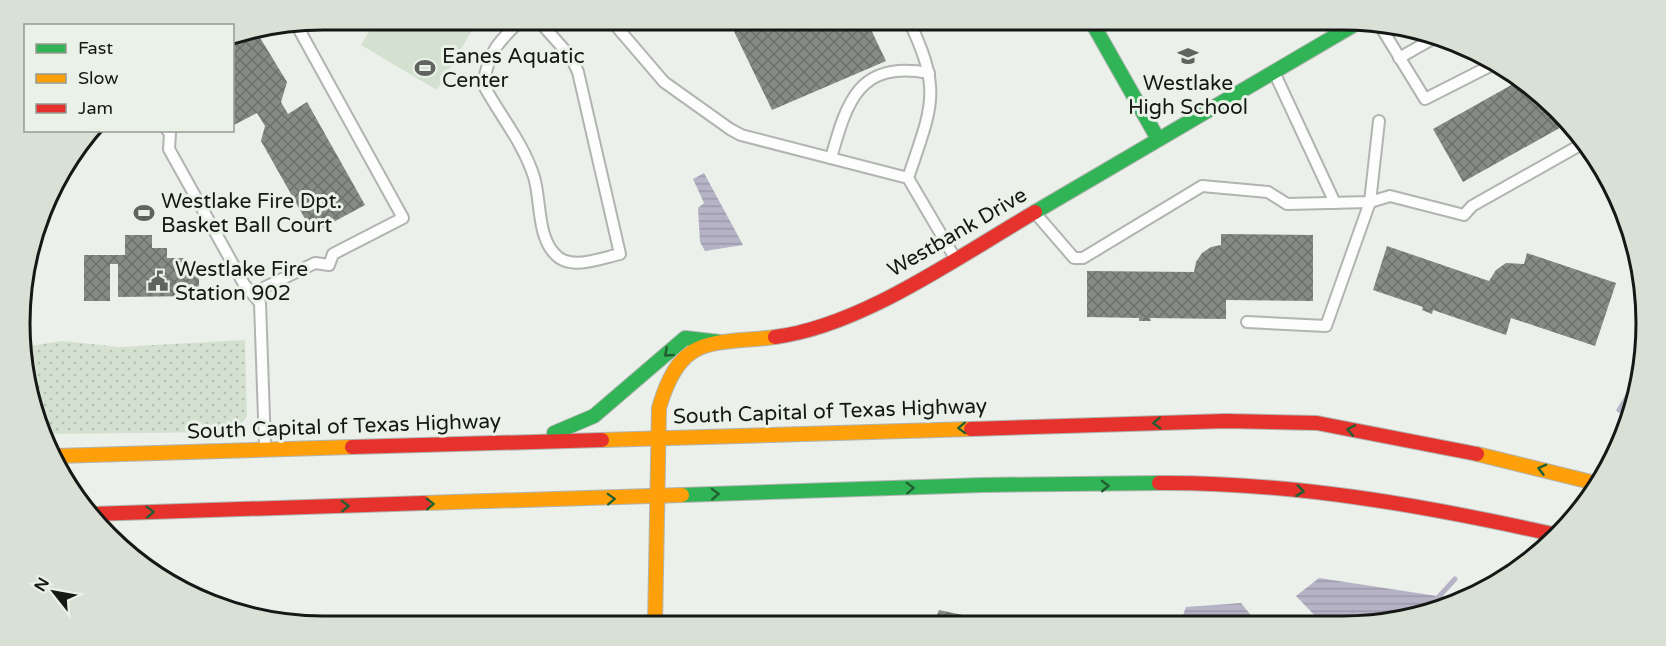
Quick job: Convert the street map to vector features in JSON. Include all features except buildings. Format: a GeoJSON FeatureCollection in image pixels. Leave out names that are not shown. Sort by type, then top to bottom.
{"type":"FeatureCollection","features":[{"type":"Feature","properties":{"kind":"main road"},"geometry":{"type":"LineString","coordinates":[[1096,30],[1158,139]]}},
{"type":"Feature","properties":{"kind":"main road","name":"Westbank Drive"},"geometry":{"type":"LineString","coordinates":[[655,616],[659,408],[666,384],[678,363],[694,349],[720,342],[777,337],[836,322],[882,301],[1345,30]]}},
{"type":"Feature","properties":{"kind":"main road"},"geometry":{"type":"LineString","coordinates":[[535,441],[594,416],[684,338],[720,342]]}},
{"type":"Feature","properties":{"kind":"main road","name":"South Capital of Texas Highway"},"geometry":{"type":"LineString","coordinates":[[61,456],[1226,421],[1317,423],[1506,459],[1590,482]]}},
{"type":"Feature","properties":{"kind":"main road"},"geometry":{"type":"LineString","coordinates":[[101,514],[982,485],[1186,483],[1279,489],[1450,511],[1547,533]]}},
{"type":"Feature","properties":{"kind":"lane"},"geometry":{"type":"LineString","coordinates":[[512,30],[498,44],[488,59],[483,84],[512,127],[525,154],[534,178],[542,226],[553,253],[564,260],[579,263],[620,254],[578,72],[571,57],[546,30]]}},
{"type":"Feature","properties":{"kind":"lane"},"geometry":{"type":"LineString","coordinates":[[619,30],[664,82],[741,135],[908,178],[955,258]]}},
{"type":"Feature","properties":{"kind":"lane"},"geometry":{"type":"LineString","coordinates":[[908,178],[928,116],[932,94],[926,55],[913,30]]}},
{"type":"Feature","properties":{"kind":"lane"},"geometry":{"type":"LineString","coordinates":[[253,293],[315,263],[328,265],[333,254],[403,218],[300,31]]}},
{"type":"Feature","properties":{"kind":"lane"},"geometry":{"type":"LineString","coordinates":[[1385,34],[1425,99],[1486,67]]}},
{"type":"Feature","properties":{"kind":"lane"},"geometry":{"type":"LineString","coordinates":[[1399,58],[1426,42]]}},
{"type":"Feature","properties":{"kind":"lane"},"geometry":{"type":"LineString","coordinates":[[831,158],[847,106],[860,88],[881,74],[906,69],[929,73]]}},
{"type":"Feature","properties":{"kind":"lane"},"geometry":{"type":"LineString","coordinates":[[1274,72],[1335,203]]}},
{"type":"Feature","properties":{"kind":"lane"},"geometry":{"type":"LineString","coordinates":[[1247,322],[1326,326],[1370,202],[1379,122]]}},
{"type":"Feature","properties":{"kind":"lane"},"geometry":{"type":"LineString","coordinates":[[170,132],[169,149],[244,284],[260,303],[265,449]]}},
{"type":"Feature","properties":{"kind":"lane"},"geometry":{"type":"LineString","coordinates":[[1034,212],[1074,258],[1083,258],[1202,186],[1268,192],[1287,204],[1370,202],[1390,196],[1464,215],[1472,206],[1577,147]]}},
{"type":"Feature","properties":{"kind":"green space","name":"Eanes Aquatic Center"},"geometry":{"type":"Polygon","coordinates":[[[370,30],[472,30],[437,90],[361,45],[370,30]]]}},
{"type":"Feature","properties":{"kind":"green space"},"geometry":{"type":"Polygon","coordinates":[[[245,340],[247,417],[233,432],[52,434],[40,399],[31,346],[62,341],[120,347],[245,340]]]}},
{"type":"Feature","properties":{"kind":"shaded area"},"geometry":{"type":"Polygon","coordinates":[[[704,173],[743,245],[705,251],[700,242],[698,208],[704,203],[693,179],[704,173]]]}},
{"type":"Feature","properties":{"kind":"shaded area"},"geometry":{"type":"Polygon","coordinates":[[[1319,578],[1445,597],[1419,606],[1381,613],[1315,616],[1296,596],[1319,578]]]}},
{"type":"Feature","properties":{"kind":"shaded area"},"geometry":{"type":"Polygon","coordinates":[[[1241,603],[1252,616],[1183,616],[1186,607],[1241,603]]]}},
{"type":"Feature","properties":{"kind":"waterway"},"geometry":{"type":"LineString","coordinates":[[1619,410],[1626,399]]}},
{"type":"Feature","properties":{"kind":"waterway"},"geometry":{"type":"LineString","coordinates":[[1435,601],[1455,579]]}},
{"type":"Feature","properties":{"kind":"traffic: fast"},"geometry":{"type":"LineString","coordinates":[[1096,30],[1158,139]]}},
{"type":"Feature","properties":{"kind":"traffic: fast"},"geometry":{"type":"LineString","coordinates":[[1035,212],[1345,30]]}},
{"type":"Feature","properties":{"kind":"traffic: fast"},"geometry":{"type":"LineString","coordinates":[[554,433],[594,416],[685,338],[720,342]]}},
{"type":"Feature","properties":{"kind":"traffic: fast"},"geometry":{"type":"LineString","coordinates":[[682,495],[983,485],[1159,483]]}},
{"type":"Feature","properties":{"kind":"traffic: slow"},"geometry":{"type":"LineString","coordinates":[[655,616],[659,408],[668,384],[677,366],[701,347],[716,343],[775,337]]}},
{"type":"Feature","properties":{"kind":"traffic: slow"},"geometry":{"type":"LineString","coordinates":[[602,440],[971,429]]}},
{"type":"Feature","properties":{"kind":"traffic: slow"},"geometry":{"type":"LineString","coordinates":[[61,456],[352,447]]}},
{"type":"Feature","properties":{"kind":"traffic: slow"},"geometry":{"type":"LineString","coordinates":[[1477,454],[1590,482]]}},
{"type":"Feature","properties":{"kind":"traffic: slow"},"geometry":{"type":"LineString","coordinates":[[424,503],[682,495]]}},
{"type":"Feature","properties":{"kind":"traffic: jam"},"geometry":{"type":"LineString","coordinates":[[775,337],[808,330],[842,319],[875,304],[909,287],[1035,212]]}},
{"type":"Feature","properties":{"kind":"traffic: jam"},"geometry":{"type":"LineString","coordinates":[[971,429],[1226,421],[1317,423],[1477,454]]}},
{"type":"Feature","properties":{"kind":"traffic: jam"},"geometry":{"type":"LineString","coordinates":[[352,447],[602,440]]}},
{"type":"Feature","properties":{"kind":"traffic: jam"},"geometry":{"type":"LineString","coordinates":[[1159,483],[1310,491],[1459,514],[1547,533]]}},
{"type":"Feature","properties":{"kind":"traffic: jam"},"geometry":{"type":"LineString","coordinates":[[101,514],[424,503]]}},
{"type":"Feature","properties":{"kind":"place","name":"Westlake High School"},"geometry":{"type":"Point","coordinates":[1188,56]}},
{"type":"Feature","properties":{"kind":"place","name":"Eanes Aquatic Center"},"geometry":{"type":"Point","coordinates":[425,68]}},
{"type":"Feature","properties":{"kind":"place","name":"Westlake Fire Dpt. Basket Ball Court"},"geometry":{"type":"Point","coordinates":[144,213]}},
{"type":"Feature","properties":{"kind":"place","name":"Westlake Fire Station 902"},"geometry":{"type":"Point","coordinates":[158,281]}}]}
